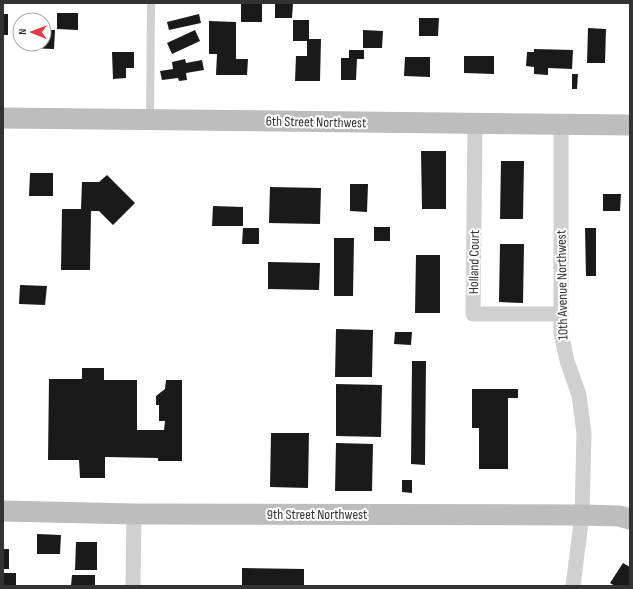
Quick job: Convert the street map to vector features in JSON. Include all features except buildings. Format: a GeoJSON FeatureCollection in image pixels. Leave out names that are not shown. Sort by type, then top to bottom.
{"type":"FeatureCollection","features":[{"type":"Feature","properties":{"kind":"street","name":"6th Street Northwest"},"geometry":{"type":"LineString","coordinates":[[3,118],[630,125]]}},
{"type":"Feature","properties":{"kind":"street","name":"Holland Court"},"geometry":{"type":"LineString","coordinates":[[475,124],[473,314],[561,314]]}},
{"type":"Feature","properties":{"kind":"street","name":"10th Avenue Northwest"},"geometry":{"type":"LineString","coordinates":[[561,124],[561,333],[567,361],[579,395],[584,433],[582,515],[573,586]]}},
{"type":"Feature","properties":{"kind":"street","name":"9th Street Northwest"},"geometry":{"type":"LineString","coordinates":[[3,511],[134,514],[582,515],[619,516],[630,519]]}},
{"type":"Feature","properties":{"kind":"street"},"geometry":{"type":"LineString","coordinates":[[133,586],[134,514]]}},
{"type":"Feature","properties":{"kind":"lane"},"geometry":{"type":"LineString","coordinates":[[150,120],[151,3]]}}]}
